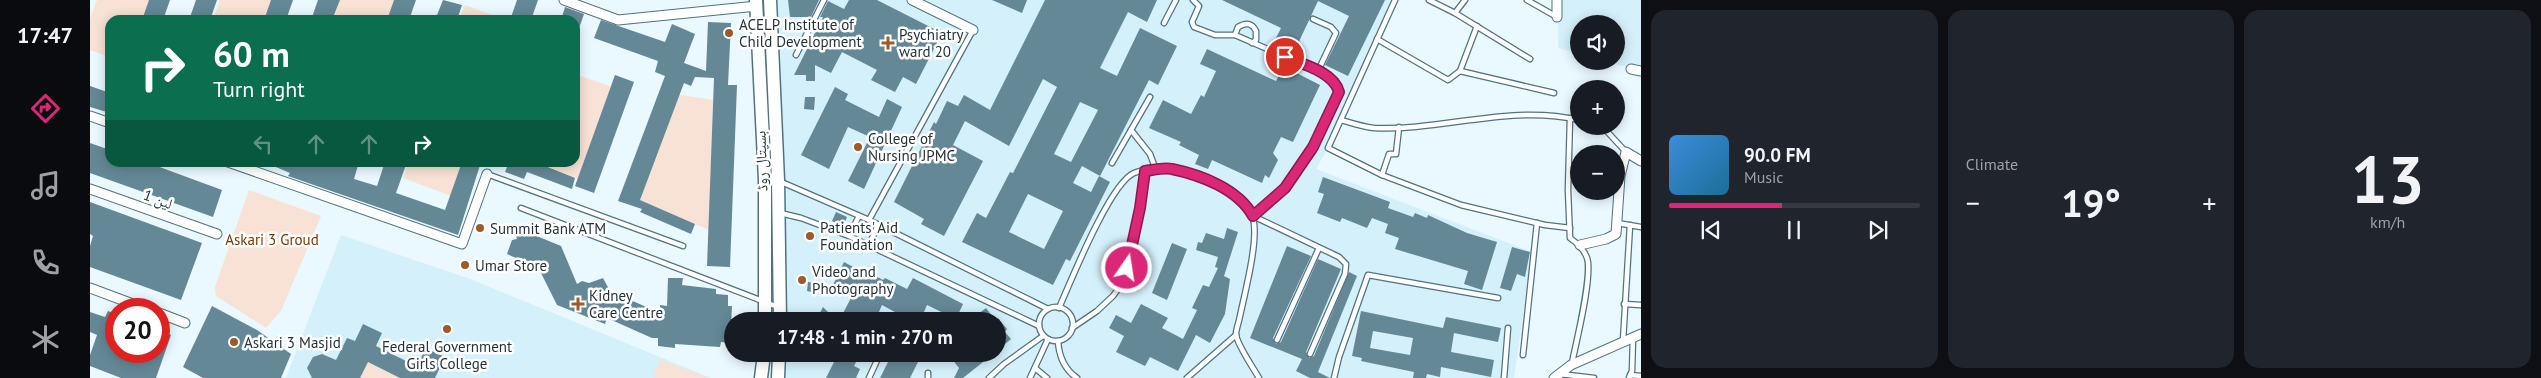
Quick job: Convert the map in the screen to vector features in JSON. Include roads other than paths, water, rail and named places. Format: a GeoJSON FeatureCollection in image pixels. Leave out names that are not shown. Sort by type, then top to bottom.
{"type":"FeatureCollection","features":[{"type":"Feature","properties":{"kind":"main road","name":"ہسپتال روڈ"},"geometry":{"type":"LineString","coordinates":[[770,0],[778,180],[781,312]]}},
{"type":"Feature","properties":{"kind":"main road","name":"ہسپتال روڈ"},"geometry":{"type":"LineString","coordinates":[[756,3],[765,180],[765,312]]}},
{"type":"Feature","properties":{"kind":"main road"},"geometry":{"type":"LineString","coordinates":[[761,378],[763,362]]}},
{"type":"Feature","properties":{"kind":"main road"},"geometry":{"type":"LineString","coordinates":[[778,378],[779,362]]}},
{"type":"Feature","properties":{"kind":"street"},"geometry":{"type":"LineString","coordinates":[[564,0],[618,20],[756,3]]}},
{"type":"Feature","properties":{"kind":"street"},"geometry":{"type":"LineString","coordinates":[[912,0],[973,30]]}},
{"type":"Feature","properties":{"kind":"street"},"geometry":{"type":"LineString","coordinates":[[1557,0],[1557,17]]}},
{"type":"Feature","properties":{"kind":"street"},"geometry":{"type":"LineString","coordinates":[[1631,69],[1641,71]]}},
{"type":"Feature","properties":{"kind":"street"},"geometry":{"type":"LineString","coordinates":[[90,116],[105,121]]}},
{"type":"Feature","properties":{"kind":"street"},"geometry":{"type":"LineString","coordinates":[[1580,245],[1606,240],[1616,234],[1620,176],[1626,152],[1641,161]]}},
{"type":"Feature","properties":{"kind":"street"},"geometry":{"type":"LineString","coordinates":[[242,167],[462,244],[487,174]]}},
{"type":"Feature","properties":{"kind":"street","name":"لین 1"},"geometry":{"type":"LineString","coordinates":[[90,189],[217,234]]}},
{"type":"Feature","properties":{"kind":"street"},"geometry":{"type":"LineString","coordinates":[[90,288],[117,298]]}},
{"type":"Feature","properties":{"kind":"street"},"geometry":{"type":"LineString","coordinates":[[170,317],[186,323]]}},
{"type":"Feature","properties":{"kind":"street"},"geometry":{"type":"LineString","coordinates":[[1557,377],[1572,365],[1637,335]]}},
{"type":"Feature","properties":{"kind":"lane"},"geometry":{"type":"LineString","coordinates":[[796,55],[824,0]]}},
{"type":"Feature","properties":{"kind":"lane"},"geometry":{"type":"LineString","coordinates":[[1164,23],[1176,0]]}},
{"type":"Feature","properties":{"kind":"lane"},"geometry":{"type":"LineString","coordinates":[[1193,0],[1199,6],[1192,22],[1194,27],[1215,35],[1235,35],[1318,71],[1335,84],[1338,97],[1313,147],[1285,188],[1253,216]]}},
{"type":"Feature","properties":{"kind":"lane"},"geometry":{"type":"LineString","coordinates":[[1395,0],[1328,148],[1382,175],[1461,205],[1537,224],[1570,228]]}},
{"type":"Feature","properties":{"kind":"lane"},"geometry":{"type":"LineString","coordinates":[[1429,0],[1455,13],[1530,59]]}},
{"type":"Feature","properties":{"kind":"lane"},"geometry":{"type":"LineString","coordinates":[[1455,13],[1465,0]]}},
{"type":"Feature","properties":{"kind":"lane"},"geometry":{"type":"LineString","coordinates":[[1527,0],[1557,17]]}},
{"type":"Feature","properties":{"kind":"lane"},"geometry":{"type":"LineString","coordinates":[[1313,19],[1331,27],[1336,33],[1318,71]]}},
{"type":"Feature","properties":{"kind":"lane"},"geometry":{"type":"LineString","coordinates":[[1235,35],[1238,27],[1251,24],[1257,36],[1252,43]]}},
{"type":"Feature","properties":{"kind":"lane"},"geometry":{"type":"LineString","coordinates":[[1377,39],[1442,78],[1452,79],[1460,71],[1477,26]]}},
{"type":"Feature","properties":{"kind":"lane"},"geometry":{"type":"LineString","coordinates":[[869,220],[973,30]]}},
{"type":"Feature","properties":{"kind":"lane"},"geometry":{"type":"LineString","coordinates":[[1460,71],[1554,93]]}},
{"type":"Feature","properties":{"kind":"lane"},"geometry":{"type":"LineString","coordinates":[[1112,163],[1150,97]]}},
{"type":"Feature","properties":{"kind":"lane"},"geometry":{"type":"LineString","coordinates":[[1341,120],[1373,128],[1522,114],[1570,118]]}},
{"type":"Feature","properties":{"kind":"lane"},"geometry":{"type":"LineString","coordinates":[[1382,175],[1389,154],[1396,154],[1398,126]]}},
{"type":"Feature","properties":{"kind":"lane"},"geometry":{"type":"LineString","coordinates":[[1131,130],[1150,154],[1156,170]]}},
{"type":"Feature","properties":{"kind":"lane"},"geometry":{"type":"LineString","coordinates":[[1570,135],[1570,238],[1580,245],[1588,260],[1583,309],[1572,365]]}},
{"type":"Feature","properties":{"kind":"lane"},"geometry":{"type":"LineString","coordinates":[[1610,135],[1626,152]]}},
{"type":"Feature","properties":{"kind":"lane"},"geometry":{"type":"LineString","coordinates":[[1058,308],[1118,186],[1134,174],[1170,168],[1213,183],[1238,196],[1247,205],[1253,216],[1254,238],[1236,336],[1187,378]]}},
{"type":"Feature","properties":{"kind":"lane"},"geometry":{"type":"LineString","coordinates":[[779,213],[801,218],[869,245],[1039,326],[1045,337],[1058,341],[1067,337],[1072,328],[1085,320],[1113,296],[1124,282],[1140,208],[1145,171]]}},
{"type":"Feature","properties":{"kind":"lane"},"geometry":{"type":"LineString","coordinates":[[487,174],[683,246]]}},
{"type":"Feature","properties":{"kind":"lane"},"geometry":{"type":"LineString","coordinates":[[778,180],[869,220],[1048,309],[1058,308],[1070,317],[1072,328]]}},
{"type":"Feature","properties":{"kind":"lane"},"geometry":{"type":"LineString","coordinates":[[520,208],[766,302],[778,312]]}},
{"type":"Feature","properties":{"kind":"lane"},"geometry":{"type":"LineString","coordinates":[[849,236],[859,216]]}},
{"type":"Feature","properties":{"kind":"lane"},"geometry":{"type":"LineString","coordinates":[[1253,216],[1343,260],[1347,268],[1310,354]]}},
{"type":"Feature","properties":{"kind":"lane"},"geometry":{"type":"LineString","coordinates":[[1617,223],[1641,227]]}},
{"type":"Feature","properties":{"kind":"lane"},"geometry":{"type":"LineString","coordinates":[[1523,355],[1537,224]]}},
{"type":"Feature","properties":{"kind":"lane"},"geometry":{"type":"LineString","coordinates":[[869,245],[878,225]]}},
{"type":"Feature","properties":{"kind":"lane"},"geometry":{"type":"LineString","coordinates":[[1623,341],[1630,225]]}},
{"type":"Feature","properties":{"kind":"lane"},"geometry":{"type":"LineString","coordinates":[[1278,340],[1319,248]]}},
{"type":"Feature","properties":{"kind":"lane"},"geometry":{"type":"LineString","coordinates":[[1334,378],[1339,357],[1368,275],[1498,298]]}},
{"type":"Feature","properties":{"kind":"lane"},"geometry":{"type":"LineString","coordinates":[[1624,304],[1641,305]]}},
{"type":"Feature","properties":{"kind":"lane"},"geometry":{"type":"LineString","coordinates":[[1039,326],[1041,316],[1048,309]]}},
{"type":"Feature","properties":{"kind":"lane"},"geometry":{"type":"LineString","coordinates":[[1504,378],[1508,328]]}},
{"type":"Feature","properties":{"kind":"lane"},"geometry":{"type":"LineString","coordinates":[[1637,335],[1630,376],[1641,376]]}},
{"type":"Feature","properties":{"kind":"lane"},"geometry":{"type":"LineString","coordinates":[[1236,336],[1259,378]]}},
{"type":"Feature","properties":{"kind":"lane"},"geometry":{"type":"LineString","coordinates":[[1030,378],[1045,337]]}},
{"type":"Feature","properties":{"kind":"lane"},"geometry":{"type":"LineString","coordinates":[[989,378],[1004,364],[1045,337]]}},
{"type":"Feature","properties":{"kind":"lane"},"geometry":{"type":"LineString","coordinates":[[1058,341],[1058,351],[1066,370],[1077,378]]}},
{"type":"Feature","properties":{"kind":"lane"},"geometry":{"type":"LineString","coordinates":[[868,378],[876,362]]}},
{"type":"Feature","properties":{"kind":"lane"},"geometry":{"type":"LineString","coordinates":[[1035,368],[1047,378]]}},
{"type":"Feature","properties":{"kind":"lane"},"geometry":{"type":"LineString","coordinates":[[1557,377],[1594,378]]}},
{"type":"Feature","properties":{"kind":"place","name":"ACELP Institute of Child Development"},"geometry":{"type":"Point","coordinates":[729,33]}},
{"type":"Feature","properties":{"kind":"place","name":"Psychiatry ward 20"},"geometry":{"type":"Point","coordinates":[888,43]}},
{"type":"Feature","properties":{"kind":"place","name":"College of Nursing JPMC"},"geometry":{"type":"Point","coordinates":[858,147]}},
{"type":"Feature","properties":{"kind":"place","name":"Summit Bank ATM"},"geometry":{"type":"Point","coordinates":[480,228]}},
{"type":"Feature","properties":{"kind":"place","name":"Patients' Aid Foundation"},"geometry":{"type":"Point","coordinates":[810,236]}},
{"type":"Feature","properties":{"kind":"place","name":"Umar Store"},"geometry":{"type":"Point","coordinates":[465,265]}},
{"type":"Feature","properties":{"kind":"place","name":"Video and Photography"},"geometry":{"type":"Point","coordinates":[802,280]}},
{"type":"Feature","properties":{"kind":"place","name":"Kidney Care Centre"},"geometry":{"type":"Point","coordinates":[578,304]}},
{"type":"Feature","properties":{"kind":"place","name":"Federal Government Girls College"},"geometry":{"type":"Point","coordinates":[447,329]}},
{"type":"Feature","properties":{"kind":"place","name":"Askari 3 Masjid"},"geometry":{"type":"Point","coordinates":[234,342]}},
{"type":"Feature","properties":{"kind":"park label","name":"Askari 3 Groud"},"geometry":{"type":"Point","coordinates":[272,239]}}]}
